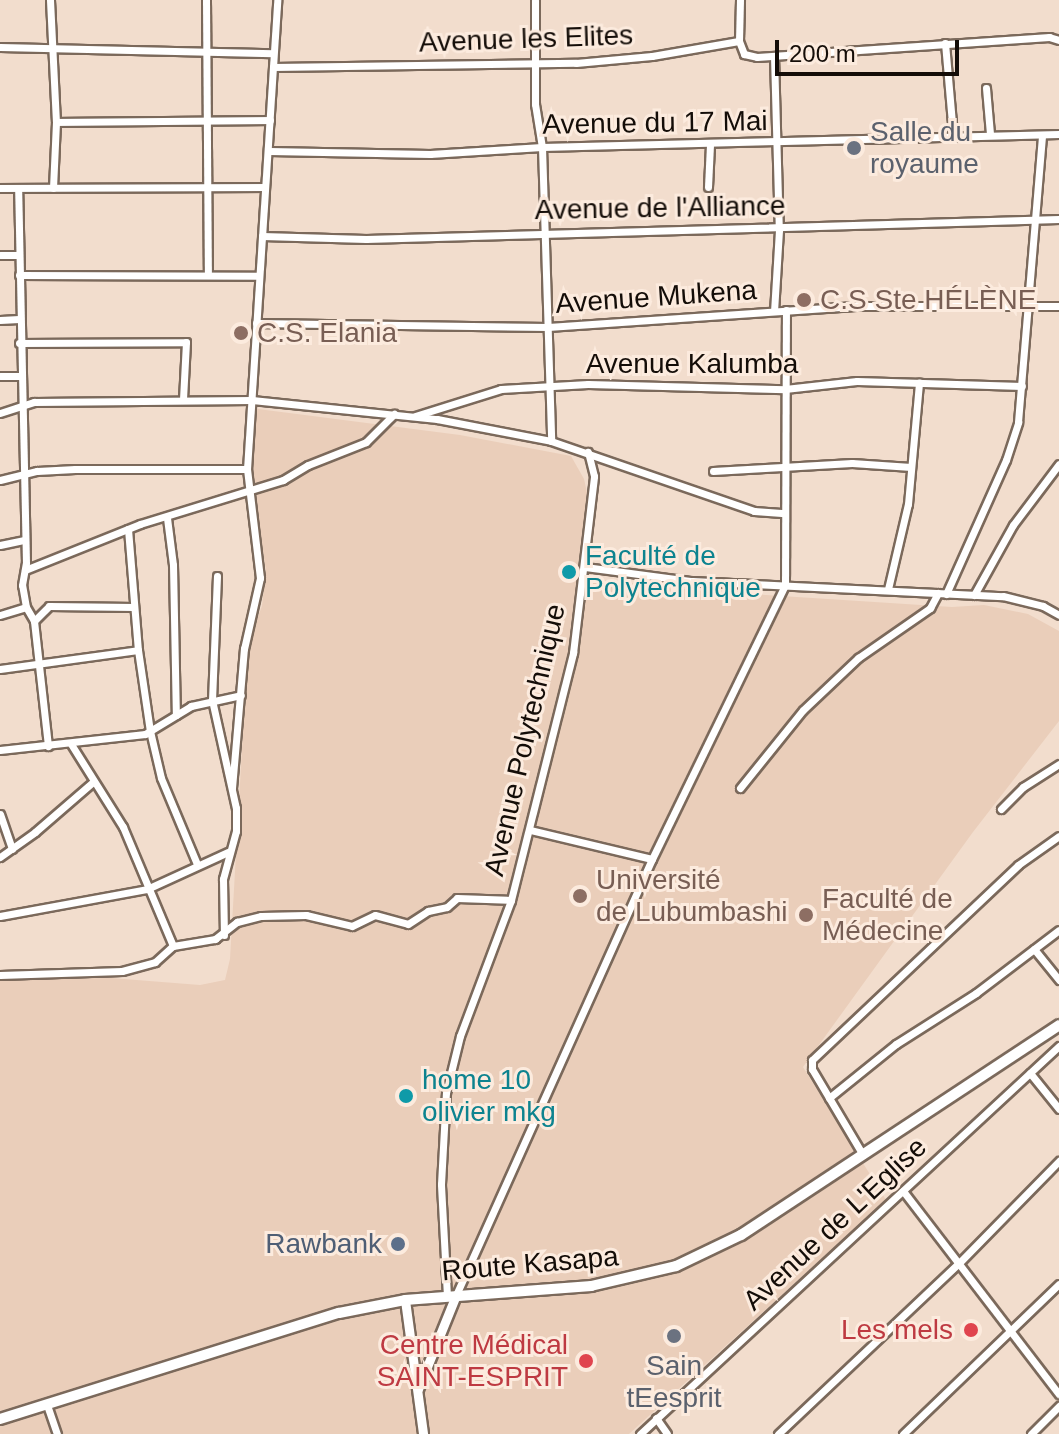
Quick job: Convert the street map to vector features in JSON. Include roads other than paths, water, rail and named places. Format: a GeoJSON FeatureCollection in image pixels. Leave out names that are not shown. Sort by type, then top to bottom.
{"type":"FeatureCollection","features":[{"type":"Feature","properties":{"kind":"main road","name":"Route Kasapa"},"geometry":{"type":"LineString","coordinates":[[0,1419],[324,1317],[405,1300],[591,1286],[676,1266],[741,1235],[1059,1025]]}},
{"type":"Feature","properties":{"kind":"street"},"geometry":{"type":"LineString","coordinates":[[50,0],[56,122],[53,188]]}},
{"type":"Feature","properties":{"kind":"street"},"geometry":{"type":"LineString","coordinates":[[206,0],[208,275]]}},
{"type":"Feature","properties":{"kind":"street"},"geometry":{"type":"LineString","coordinates":[[232,788],[244,649],[261,564],[248,493],[247,469],[277,0]]}},
{"type":"Feature","properties":{"kind":"street"},"geometry":{"type":"LineString","coordinates":[[535,0],[535,104],[542,147],[551,441]]}},
{"type":"Feature","properties":{"kind":"street"},"geometry":{"type":"LineString","coordinates":[[740,0],[739,41],[747,56],[1049,37],[1059,40]]}},
{"type":"Feature","properties":{"kind":"street","name":"Avenue les Elites"},"geometry":{"type":"LineString","coordinates":[[273,67],[601,61],[739,41]]}},
{"type":"Feature","properties":{"kind":"street"},"geometry":{"type":"LineString","coordinates":[[945,43],[953,134]]}},
{"type":"Feature","properties":{"kind":"street"},"geometry":{"type":"LineString","coordinates":[[0,47],[52,51],[273,53]]}},
{"type":"Feature","properties":{"kind":"street"},"geometry":{"type":"LineString","coordinates":[[774,56],[779,230],[774,311]]}},
{"type":"Feature","properties":{"kind":"street"},"geometry":{"type":"LineString","coordinates":[[986,88],[990,134]]}},
{"type":"Feature","properties":{"kind":"street"},"geometry":{"type":"LineString","coordinates":[[56,122],[270,120]]}},
{"type":"Feature","properties":{"kind":"street","name":"Avenue du 17 Mai"},"geometry":{"type":"LineString","coordinates":[[269,151],[348,155],[542,147],[775,143],[953,134],[1058,136]]}},
{"type":"Feature","properties":{"kind":"street"},"geometry":{"type":"LineString","coordinates":[[740,788],[803,710],[858,658],[930,608],[942,593],[1011,449],[1022,386],[1042,135]]}},
{"type":"Feature","properties":{"kind":"street"},"geometry":{"type":"LineString","coordinates":[[708,187],[710,144]]}},
{"type":"Feature","properties":{"kind":"street"},"geometry":{"type":"LineString","coordinates":[[0,188],[265,187]]}},
{"type":"Feature","properties":{"kind":"street"},"geometry":{"type":"LineString","coordinates":[[18,188],[25,558],[22,585],[26,607],[34,621],[48,746]]}},
{"type":"Feature","properties":{"kind":"street","name":"Avenue de l'Alliance"},"geometry":{"type":"LineString","coordinates":[[262,236],[366,239],[544,232],[779,230],[1059,219]]}},
{"type":"Feature","properties":{"kind":"street"},"geometry":{"type":"LineString","coordinates":[[0,255],[18,255]]}},
{"type":"Feature","properties":{"kind":"street"},"geometry":{"type":"LineString","coordinates":[[19,275],[259,276]]}},
{"type":"Feature","properties":{"kind":"street","name":"Avenue Mukena"},"geometry":{"type":"LineString","coordinates":[[256,323],[548,327],[855,306],[1059,306]]}},
{"type":"Feature","properties":{"kind":"street"},"geometry":{"type":"LineString","coordinates":[[417,1392],[451,1295],[652,859],[785,585],[786,310]]}},
{"type":"Feature","properties":{"kind":"street"},"geometry":{"type":"LineString","coordinates":[[0,320],[19,319]]}},
{"type":"Feature","properties":{"kind":"street"},"geometry":{"type":"LineString","coordinates":[[19,343],[186,342],[183,399]]}},
{"type":"Feature","properties":{"kind":"street"},"geometry":{"type":"LineString","coordinates":[[0,376],[20,376]]}},
{"type":"Feature","properties":{"kind":"street","name":"Avenue Kalumba"},"geometry":{"type":"LineString","coordinates":[[415,416],[501,389],[549,389],[588,384],[785,389],[851,381],[1022,386]]}},
{"type":"Feature","properties":{"kind":"street"},"geometry":{"type":"LineString","coordinates":[[888,589],[905,518],[919,382]]}},
{"type":"Feature","properties":{"kind":"street"},"geometry":{"type":"LineString","coordinates":[[0,413],[34,402],[183,399],[252,400],[415,416],[551,441],[754,511],[785,513]]}},
{"type":"Feature","properties":{"kind":"street"},"geometry":{"type":"LineString","coordinates":[[25,570],[128,529],[248,493],[363,444],[394,414]]}},
{"type":"Feature","properties":{"kind":"street","name":"Avenue Polytechnique"},"geometry":{"type":"LineString","coordinates":[[451,1295],[441,1184],[446,1093],[460,1036],[511,900],[575,647],[594,468],[588,452]]}},
{"type":"Feature","properties":{"kind":"street"},"geometry":{"type":"LineString","coordinates":[[713,471],[852,463],[911,467]]}},
{"type":"Feature","properties":{"kind":"street"},"geometry":{"type":"LineString","coordinates":[[974,595],[1013,525],[1059,464]]}},
{"type":"Feature","properties":{"kind":"street"},"geometry":{"type":"LineString","coordinates":[[0,480],[37,471],[75,469],[247,469]]}},
{"type":"Feature","properties":{"kind":"street"},"geometry":{"type":"LineString","coordinates":[[167,518],[173,565],[176,715]]}},
{"type":"Feature","properties":{"kind":"street"},"geometry":{"type":"LineString","coordinates":[[128,529],[138,650],[150,731],[161,778],[197,864]]}},
{"type":"Feature","properties":{"kind":"street"},"geometry":{"type":"LineString","coordinates":[[0,545],[24,540]]}},
{"type":"Feature","properties":{"kind":"street"},"geometry":{"type":"LineString","coordinates":[[585,567],[692,581],[1003,596],[1043,606],[1059,615]]}},
{"type":"Feature","properties":{"kind":"street"},"geometry":{"type":"LineString","coordinates":[[217,576],[212,700],[232,788],[236,831],[223,879],[224,935]]}},
{"type":"Feature","properties":{"kind":"street"},"geometry":{"type":"LineString","coordinates":[[34,621],[49,606],[134,607]]}},
{"type":"Feature","properties":{"kind":"street"},"geometry":{"type":"LineString","coordinates":[[0,615],[26,607]]}},
{"type":"Feature","properties":{"kind":"street"},"geometry":{"type":"LineString","coordinates":[[0,669],[138,650]]}},
{"type":"Feature","properties":{"kind":"street"},"geometry":{"type":"LineString","coordinates":[[0,750],[71,744],[150,731],[176,715],[212,700],[241,695]]}},
{"type":"Feature","properties":{"kind":"street"},"geometry":{"type":"LineString","coordinates":[[71,744],[123,827],[173,946]]}},
{"type":"Feature","properties":{"kind":"street"},"geometry":{"type":"LineString","coordinates":[[1001,809],[1023,787],[1059,764]]}},
{"type":"Feature","properties":{"kind":"street"},"geometry":{"type":"LineString","coordinates":[[0,857],[93,782]]}},
{"type":"Feature","properties":{"kind":"street"},"geometry":{"type":"LineString","coordinates":[[0,814],[12,849]]}},
{"type":"Feature","properties":{"kind":"street"},"geometry":{"type":"LineString","coordinates":[[530,830],[652,859]]}},
{"type":"Feature","properties":{"kind":"street"},"geometry":{"type":"LineString","coordinates":[[863,1155],[812,1069],[812,1060],[1018,865],[1059,836]]}},
{"type":"Feature","properties":{"kind":"street"},"geometry":{"type":"LineString","coordinates":[[0,916],[147,889],[228,852]]}},
{"type":"Feature","properties":{"kind":"street"},"geometry":{"type":"LineString","coordinates":[[0,975],[122,971],[155,962],[173,946],[224,935],[237,922],[261,916],[306,915],[352,926],[375,915],[408,924],[428,911],[447,907],[457,898],[511,900]]}},
{"type":"Feature","properties":{"kind":"street"},"geometry":{"type":"LineString","coordinates":[[829,1098],[896,1044],[976,993],[1059,930]]}},
{"type":"Feature","properties":{"kind":"street"},"geometry":{"type":"LineString","coordinates":[[1034,949],[1059,980]]}},
{"type":"Feature","properties":{"kind":"street","name":"Avenue de L'Eglise"},"geometry":{"type":"LineString","coordinates":[[640,1434],[1059,1046]]}},
{"type":"Feature","properties":{"kind":"street"},"geometry":{"type":"LineString","coordinates":[[1030,1073],[1059,1109]]}},
{"type":"Feature","properties":{"kind":"street"},"geometry":{"type":"LineString","coordinates":[[778,1434],[959,1263],[1059,1161]]}},
{"type":"Feature","properties":{"kind":"street"},"geometry":{"type":"LineString","coordinates":[[903,1191],[1059,1394]]}},
{"type":"Feature","properties":{"kind":"street"},"geometry":{"type":"LineString","coordinates":[[903,1434],[1059,1284]]}},
{"type":"Feature","properties":{"kind":"street"},"geometry":{"type":"LineString","coordinates":[[405,1300],[423,1434]]}},
{"type":"Feature","properties":{"kind":"street"},"geometry":{"type":"LineString","coordinates":[[47,1405],[57,1434]]}},
{"type":"Feature","properties":{"kind":"street"},"geometry":{"type":"LineString","coordinates":[[1031,1434],[1059,1406]]}},
{"type":"Feature","properties":{"kind":"street"},"geometry":{"type":"LineString","coordinates":[[656,1418],[667,1434]]}},
{"type":"Feature","properties":{"kind":"place","name":"Salle du royaume"},"geometry":{"type":"Point","coordinates":[854,148]}},
{"type":"Feature","properties":{"kind":"place","name":"C.S Ste HÉLÈNE"},"geometry":{"type":"Point","coordinates":[804,300]}},
{"type":"Feature","properties":{"kind":"place","name":"C.S. Elania"},"geometry":{"type":"Point","coordinates":[241,333]}},
{"type":"Feature","properties":{"kind":"place","name":"Faculté de Polytechnique"},"geometry":{"type":"Point","coordinates":[569,572]}},
{"type":"Feature","properties":{"kind":"place","name":"Université de Lubumbashi"},"geometry":{"type":"Point","coordinates":[580,896]}},
{"type":"Feature","properties":{"kind":"place","name":"Faculté de Médecine"},"geometry":{"type":"Point","coordinates":[806,915]}},
{"type":"Feature","properties":{"kind":"place","name":"home 10 olivier mkg"},"geometry":{"type":"Point","coordinates":[406,1096]}},
{"type":"Feature","properties":{"kind":"place","name":"Rawbank"},"geometry":{"type":"Point","coordinates":[398,1244]}},
{"type":"Feature","properties":{"kind":"place","name":"Les mels"},"geometry":{"type":"Point","coordinates":[971,1330]}},
{"type":"Feature","properties":{"kind":"place","name":"Sain tEesprit"},"geometry":{"type":"Point","coordinates":[674,1336]}},
{"type":"Feature","properties":{"kind":"place","name":"Centre Médical SAINT-ESPRIT"},"geometry":{"type":"Point","coordinates":[586,1361]}}]}
